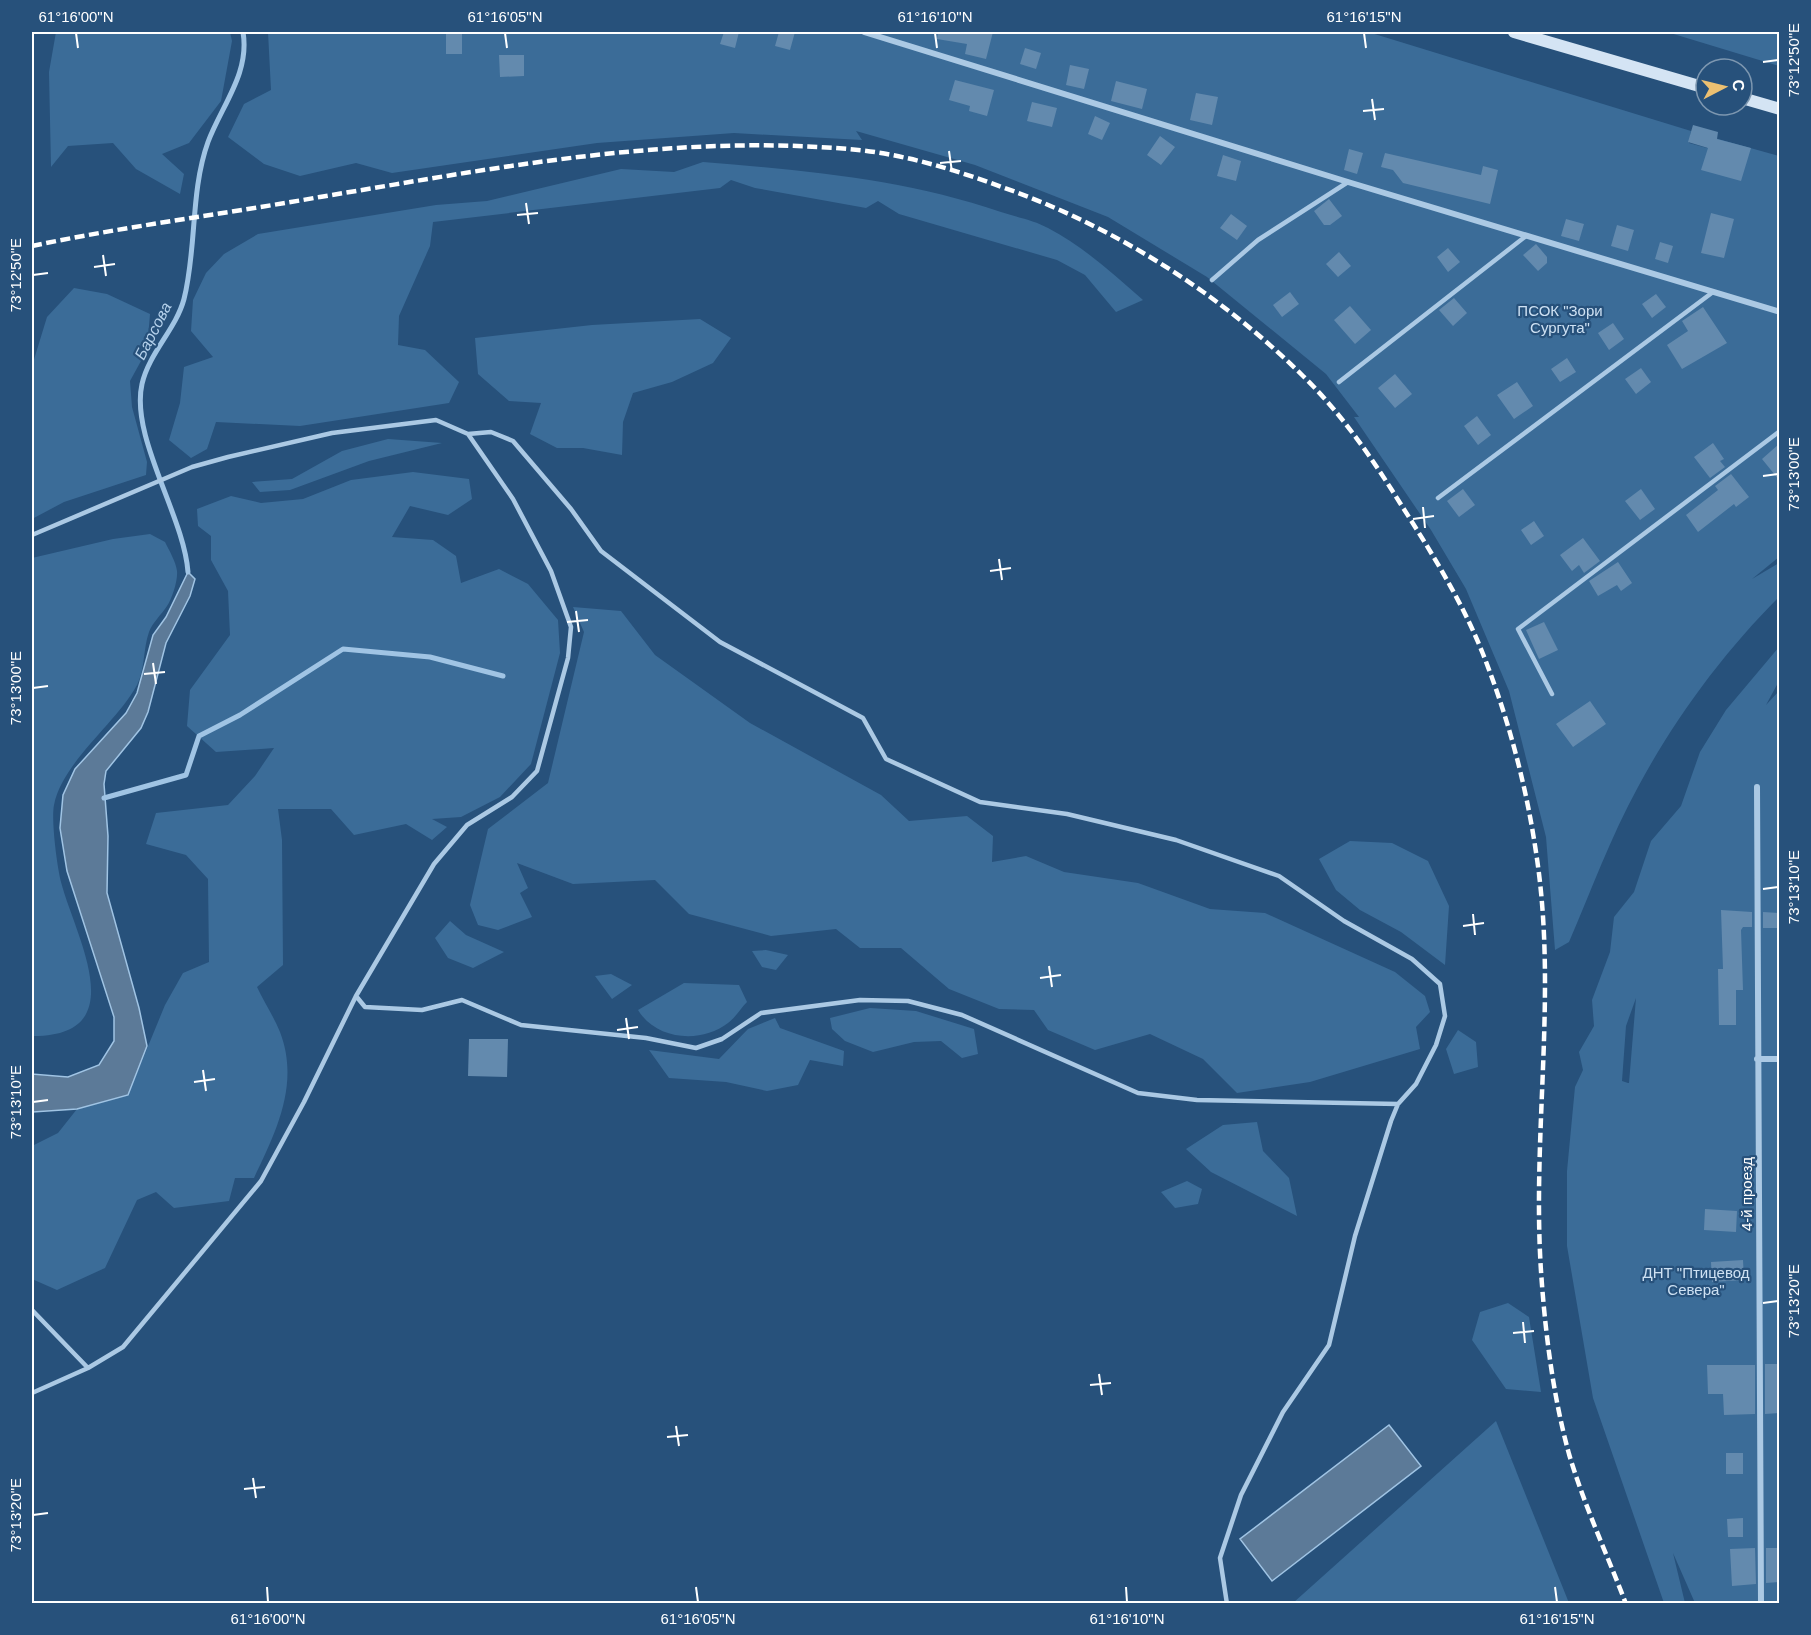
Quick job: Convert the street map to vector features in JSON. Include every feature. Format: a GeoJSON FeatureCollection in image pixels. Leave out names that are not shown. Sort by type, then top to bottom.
{"type":"FeatureCollection","features":[{"type":"Feature","properties":{"kind":"main road"},"geometry":{"type":"LineString","coordinates":[[1514,32],[1694,84]]}},
{"type":"Feature","properties":{"kind":"main road"},"geometry":{"type":"LineString","coordinates":[[1754,102],[1779,109]]}},
{"type":"Feature","properties":{"kind":"street"},"geometry":{"type":"LineString","coordinates":[[864,32],[1348,182],[1779,312]]}},
{"type":"Feature","properties":{"kind":"street","name":"4-й проезд"},"geometry":{"type":"LineString","coordinates":[[1757,787],[1761,1602]]}},
{"type":"Feature","properties":{"kind":"street"},"geometry":{"type":"LineString","coordinates":[[1757,1059],[1779,1059]]}},
{"type":"Feature","properties":{"kind":"lane"},"geometry":{"type":"LineString","coordinates":[[1212,280],[1258,240],[1348,182]]}},
{"type":"Feature","properties":{"kind":"lane"},"geometry":{"type":"LineString","coordinates":[[1339,382],[1526,236]]}},
{"type":"Feature","properties":{"kind":"lane"},"geometry":{"type":"LineString","coordinates":[[1438,498],[1713,292]]}},
{"type":"Feature","properties":{"kind":"lane"},"geometry":{"type":"LineString","coordinates":[[32,535],[192,467],[332,433],[436,420],[468,434],[491,432],[513,441],[571,509],[601,551],[720,642],[863,718],[886,759],[980,802],[1067,814],[1176,840],[1279,876],[1344,921],[1412,959],[1440,984],[1445,1016],[1436,1045],[1416,1084],[1398,1104],[1355,1236],[1329,1345],[1283,1412],[1241,1495],[1220,1558],[1227,1604]]}},
{"type":"Feature","properties":{"kind":"lane"},"geometry":{"type":"LineString","coordinates":[[1552,694],[1518,629],[1779,430]]}},
{"type":"Feature","properties":{"kind":"lane"},"geometry":{"type":"LineString","coordinates":[[32,1393],[88,1368],[123,1347],[261,1181],[356,996],[434,864],[467,825],[512,797],[537,771],[568,658],[571,627],[551,572],[513,499],[468,434]]}},
{"type":"Feature","properties":{"kind":"lane"},"geometry":{"type":"LineString","coordinates":[[356,996],[365,1007],[423,1010],[462,1000],[521,1025],[646,1038],[696,1048],[722,1039],[762,1012],[860,1000],[908,1001],[962,1015],[1138,1093],[1197,1100],[1398,1104]]}},
{"type":"Feature","properties":{"kind":"lane"},"geometry":{"type":"LineString","coordinates":[[32,1310],[88,1368]]}},
{"type":"Feature","properties":{"kind":"green space"},"geometry":{"type":"Polygon","coordinates":[[[56,32],[230,32],[232,41],[221,101],[189,143],[162,154],[184,174],[180,194],[136,169],[113,143],[68,146],[51,167],[49,72],[56,32]]]}},
{"type":"Feature","properties":{"kind":"green space","name":"ПСОК \"Зори Сургута\""},"geometry":{"type":"Polygon","coordinates":[[[268,32],[1368,32],[1691,131],[1689,143],[1707,148],[1711,137],[1779,156],[1779,557],[1752,579],[1779,563],[1779,597],[1720,663],[1684,711],[1652,761],[1619,825],[1569,942],[1555,950],[1546,837],[1509,691],[1466,589],[1431,530],[1354,417],[1359,417],[1326,374],[1207,277],[1108,217],[975,165],[856,131],[862,140],[734,133],[597,143],[392,173],[356,163],[300,176],[264,164],[228,137],[244,104],[271,90],[268,32]]]}},
{"type":"Feature","properties":{"kind":"green space"},"geometry":{"type":"Polygon","coordinates":[[[1667,32],[1779,32],[1779,66],[1667,32]]]}},
{"type":"Feature","properties":{"kind":"green space"},"geometry":{"type":"Polygon","coordinates":[[[703,162],[816,173],[891,184],[928,191],[1031,221],[1073,243],[1143,300],[1116,312],[1085,275],[1057,260],[899,214],[878,201],[866,208],[755,188],[731,180],[720,188],[433,222],[430,246],[399,316],[398,345],[425,350],[459,382],[449,403],[300,426],[216,422],[207,449],[191,458],[169,440],[180,403],[184,367],[213,357],[191,331],[193,300],[206,273],[224,254],[258,234],[436,205],[487,201],[621,169],[674,172],[703,162]]]}},
{"type":"Feature","properties":{"kind":"green space"},"geometry":{"type":"Polygon","coordinates":[[[74,288],[107,294],[150,314],[147,350],[130,381],[132,407],[147,462],[146,475],[64,502],[32,519],[32,366],[47,317],[74,288]]]}},
{"type":"Feature","properties":{"kind":"green space"},"geometry":{"type":"Polygon","coordinates":[[[700,319],[731,338],[713,363],[672,382],[633,393],[623,422],[622,455],[583,448],[557,448],[530,434],[541,403],[509,401],[478,374],[475,338],[592,325],[700,319]]]}},
{"type":"Feature","properties":{"kind":"green space"},"geometry":{"type":"Polygon","coordinates":[[[388,439],[442,443],[369,461],[290,490],[260,492],[252,482],[292,479],[342,451],[388,439]]]}},
{"type":"Feature","properties":{"kind":"green space"},"geometry":{"type":"Polygon","coordinates":[[[413,472],[469,479],[472,499],[448,515],[410,506],[392,537],[433,540],[456,556],[461,583],[499,569],[528,584],[558,620],[560,653],[531,764],[500,797],[461,817],[432,819],[447,827],[432,840],[406,824],[354,835],[331,809],[278,809],[282,840],[283,965],[257,987],[280,1032],[286,1051],[286,1089],[277,1125],[254,1178],[235,1178],[229,1201],[174,1208],[156,1192],[137,1200],[105,1268],[57,1290],[32,1279],[32,1146],[58,1133],[77,1109],[128,1095],[165,1005],[183,973],[209,962],[208,879],[186,855],[146,844],[156,813],[228,805],[255,776],[274,748],[216,752],[187,726],[190,690],[230,635],[228,591],[211,560],[211,536],[198,526],[197,509],[231,496],[261,503],[303,499],[351,480],[413,472]]]}},
{"type":"Feature","properties":{"kind":"green space"},"geometry":{"type":"Polygon","coordinates":[[[150,534],[165,542],[175,564],[177,575],[173,594],[149,632],[137,685],[68,773],[59,789],[53,812],[59,875],[85,955],[90,980],[90,1002],[82,1020],[63,1032],[32,1036],[32,558],[113,539],[150,534]]]}},
{"type":"Feature","properties":{"kind":"green space"},"geometry":{"type":"Polygon","coordinates":[[[573,607],[621,611],[655,655],[750,723],[881,795],[909,821],[967,816],[993,836],[992,862],[1026,856],[1064,872],[1138,883],[1210,909],[1265,913],[1395,972],[1425,996],[1430,1012],[1416,1027],[1420,1049],[1310,1082],[1237,1093],[1203,1059],[1150,1034],[1095,1050],[1048,1030],[1034,1010],[999,1009],[949,989],[901,948],[860,948],[836,929],[771,936],[689,914],[655,880],[573,884],[517,863],[528,888],[520,893],[532,917],[498,930],[478,925],[470,905],[488,829],[548,783],[584,632],[573,607]]]}},
{"type":"Feature","properties":{"kind":"green space","name":"ДНТ \"Птицевод Севера\""},"geometry":{"type":"Polygon","coordinates":[[[1779,647],[1779,681],[1766,705],[1779,691],[1779,1603],[1695,1603],[1673,1553],[1685,1603],[1664,1603],[1593,1398],[1567,1246],[1567,1171],[1575,1087],[1583,1070],[1579,1052],[1594,1026],[1592,1000],[1610,952],[1614,917],[1634,892],[1651,841],[1681,806],[1700,752],[1726,710],[1779,647]],[[1636,998],[1626,1026],[1622,1081],[1629,1083],[1636,998]]]}},
{"type":"Feature","properties":{"kind":"green space"},"geometry":{"type":"Polygon","coordinates":[[[1350,841],[1392,843],[1428,861],[1449,906],[1445,965],[1401,932],[1360,910],[1336,890],[1319,859],[1350,841]]]}},
{"type":"Feature","properties":{"kind":"green space"},"geometry":{"type":"Polygon","coordinates":[[[450,921],[466,935],[504,952],[473,968],[448,958],[435,938],[450,921]]]}},
{"type":"Feature","properties":{"kind":"green space"},"geometry":{"type":"Polygon","coordinates":[[[766,950],[788,955],[776,970],[762,967],[752,951],[766,950]]]}},
{"type":"Feature","properties":{"kind":"green space"},"geometry":{"type":"Polygon","coordinates":[[[611,974],[632,985],[612,999],[595,976],[611,974]]]}},
{"type":"Feature","properties":{"kind":"green space"},"geometry":{"type":"Polygon","coordinates":[[[684,983],[739,985],[747,1002],[728,1023],[717,1030],[692,1036],[680,1036],[656,1028],[638,1010],[684,983]]]}},
{"type":"Feature","properties":{"kind":"green space"},"geometry":{"type":"Polygon","coordinates":[[[870,1008],[916,1011],[974,1029],[978,1054],[962,1058],[941,1041],[914,1042],[873,1052],[845,1041],[832,1029],[830,1018],[870,1008]]]}},
{"type":"Feature","properties":{"kind":"green space"},"geometry":{"type":"Polygon","coordinates":[[[775,1018],[780,1028],[844,1051],[843,1066],[810,1060],[798,1085],[767,1091],[726,1082],[669,1078],[649,1050],[719,1059],[748,1029],[775,1018]]]}},
{"type":"Feature","properties":{"kind":"green space"},"geometry":{"type":"Polygon","coordinates":[[[1458,1030],[1476,1042],[1478,1067],[1454,1074],[1446,1049],[1458,1030]]]}},
{"type":"Feature","properties":{"kind":"green space"},"geometry":{"type":"Polygon","coordinates":[[[1257,1122],[1263,1151],[1289,1178],[1297,1216],[1211,1172],[1186,1149],[1223,1125],[1257,1122]]]}},
{"type":"Feature","properties":{"kind":"green space"},"geometry":{"type":"Polygon","coordinates":[[[1187,1181],[1202,1189],[1198,1204],[1175,1208],[1161,1192],[1187,1181]]]}},
{"type":"Feature","properties":{"kind":"green space"},"geometry":{"type":"Polygon","coordinates":[[[1508,1303],[1529,1317],[1541,1392],[1506,1389],[1472,1340],[1480,1312],[1508,1303]]]}},
{"type":"Feature","properties":{"kind":"green space"},"geometry":{"type":"Polygon","coordinates":[[[1496,1421],[1569,1603],[1293,1603],[1496,1421]]]}},
{"type":"Feature","properties":{"kind":"shaded area"},"geometry":{"type":"Polygon","coordinates":[[[188,572],[195,579],[190,596],[166,643],[148,712],[141,728],[106,771],[104,784],[108,836],[107,893],[139,1008],[147,1046],[128,1095],[77,1109],[33,1112],[32,1074],[68,1077],[99,1065],[114,1041],[114,1017],[67,871],[60,828],[63,795],[75,769],[126,713],[137,693],[153,635],[166,617],[188,572]]]}},
{"type":"Feature","properties":{"kind":"shaded area"},"geometry":{"type":"Polygon","coordinates":[[[1389,1425],[1421,1466],[1272,1581],[1240,1539],[1389,1425]]]}},
{"type":"Feature","properties":{"kind":"building"},"geometry":{"type":"Polygon","coordinates":[[[446,32],[462,32],[462,54],[446,54],[446,32]]]}},
{"type":"Feature","properties":{"kind":"building"},"geometry":{"type":"Polygon","coordinates":[[[724,32],[739,32],[735,48],[720,44],[724,32]]]}},
{"type":"Feature","properties":{"kind":"building"},"geometry":{"type":"Polygon","coordinates":[[[779,32],[795,32],[790,50],[775,46],[779,32]]]}},
{"type":"Feature","properties":{"kind":"building"},"geometry":{"type":"Polygon","coordinates":[[[938,32],[993,32],[986,59],[965,54],[967,44],[937,39],[938,32]]]}},
{"type":"Feature","properties":{"kind":"building"},"geometry":{"type":"Polygon","coordinates":[[[1025,48],[1041,53],[1036,69],[1020,64],[1025,48]]]}},
{"type":"Feature","properties":{"kind":"building"},"geometry":{"type":"Polygon","coordinates":[[[499,55],[524,55],[524,76],[500,77],[499,55]]]}},
{"type":"Feature","properties":{"kind":"building"},"geometry":{"type":"Polygon","coordinates":[[[1070,65],[1089,69],[1084,89],[1066,85],[1070,65]]]}},
{"type":"Feature","properties":{"kind":"building"},"geometry":{"type":"Polygon","coordinates":[[[955,80],[994,90],[987,116],[969,111],[970,106],[949,100],[955,80]]]}},
{"type":"Feature","properties":{"kind":"building"},"geometry":{"type":"Polygon","coordinates":[[[1116,81],[1147,89],[1142,109],[1111,101],[1116,81]]]}},
{"type":"Feature","properties":{"kind":"building"},"geometry":{"type":"Polygon","coordinates":[[[1196,93],[1218,97],[1212,125],[1190,120],[1196,93]]]}},
{"type":"Feature","properties":{"kind":"building"},"geometry":{"type":"Polygon","coordinates":[[[1032,102],[1057,108],[1052,127],[1027,121],[1032,102]]]}},
{"type":"Feature","properties":{"kind":"building"},"geometry":{"type":"Polygon","coordinates":[[[1095,116],[1110,123],[1102,140],[1088,134],[1095,116]]]}},
{"type":"Feature","properties":{"kind":"building"},"geometry":{"type":"Polygon","coordinates":[[[1693,125],[1718,132],[1717,139],[1751,148],[1741,181],[1701,170],[1708,148],[1688,142],[1693,125]]]}},
{"type":"Feature","properties":{"kind":"building"},"geometry":{"type":"Polygon","coordinates":[[[1160,136],[1175,147],[1161,165],[1147,155],[1160,136]]]}},
{"type":"Feature","properties":{"kind":"building"},"geometry":{"type":"Polygon","coordinates":[[[1349,149],[1363,153],[1357,174],[1344,170],[1349,149]]]}},
{"type":"Feature","properties":{"kind":"building"},"geometry":{"type":"Polygon","coordinates":[[[1385,153],[1481,175],[1483,166],[1498,170],[1490,204],[1403,183],[1393,170],[1381,167],[1385,153]]]}},
{"type":"Feature","properties":{"kind":"building"},"geometry":{"type":"Polygon","coordinates":[[[1223,155],[1241,161],[1236,181],[1217,176],[1223,155]]]}},
{"type":"Feature","properties":{"kind":"building"},"geometry":{"type":"Polygon","coordinates":[[[1329,199],[1342,216],[1330,225],[1324,225],[1314,211],[1329,199]]]}},
{"type":"Feature","properties":{"kind":"building"},"geometry":{"type":"Polygon","coordinates":[[[1711,213],[1734,219],[1724,258],[1701,253],[1711,213]]]}},
{"type":"Feature","properties":{"kind":"building"},"geometry":{"type":"Polygon","coordinates":[[[1231,214],[1247,226],[1237,240],[1220,228],[1231,214]]]}},
{"type":"Feature","properties":{"kind":"building"},"geometry":{"type":"Polygon","coordinates":[[[1566,219],[1584,224],[1579,241],[1561,236],[1566,219]]]}},
{"type":"Feature","properties":{"kind":"building"},"geometry":{"type":"Polygon","coordinates":[[[1617,225],[1634,230],[1628,251],[1611,246],[1617,225]]]}},
{"type":"Feature","properties":{"kind":"building"},"geometry":{"type":"Polygon","coordinates":[[[1660,242],[1673,246],[1668,263],[1655,259],[1660,242]]]}},
{"type":"Feature","properties":{"kind":"building"},"geometry":{"type":"Polygon","coordinates":[[[1536,244],[1547,257],[1547,263],[1538,271],[1523,255],[1536,244]]]}},
{"type":"Feature","properties":{"kind":"building"},"geometry":{"type":"Polygon","coordinates":[[[1448,248],[1460,262],[1448,272],[1437,257],[1448,248]]]}},
{"type":"Feature","properties":{"kind":"building"},"geometry":{"type":"Polygon","coordinates":[[[1339,252],[1351,266],[1338,277],[1326,264],[1339,252]]]}},
{"type":"Feature","properties":{"kind":"building"},"geometry":{"type":"Polygon","coordinates":[[[1290,292],[1299,304],[1282,317],[1273,305],[1290,292]]]}},
{"type":"Feature","properties":{"kind":"building"},"geometry":{"type":"Polygon","coordinates":[[[1656,294],[1666,307],[1652,318],[1642,304],[1656,294]]]}},
{"type":"Feature","properties":{"kind":"building"},"geometry":{"type":"Polygon","coordinates":[[[1454,298],[1467,313],[1453,326],[1439,310],[1454,298]]]}},
{"type":"Feature","properties":{"kind":"building"},"geometry":{"type":"Polygon","coordinates":[[[1350,306],[1371,330],[1355,344],[1334,320],[1350,306]]]}},
{"type":"Feature","properties":{"kind":"building"},"geometry":{"type":"Polygon","coordinates":[[[1703,307],[1727,343],[1682,369],[1667,345],[1688,331],[1682,321],[1703,307]]]}},
{"type":"Feature","properties":{"kind":"building"},"geometry":{"type":"Polygon","coordinates":[[[1613,323],[1624,339],[1609,350],[1598,333],[1613,323]]]}},
{"type":"Feature","properties":{"kind":"building"},"geometry":{"type":"Polygon","coordinates":[[[1567,358],[1576,372],[1560,382],[1551,369],[1567,358]]]}},
{"type":"Feature","properties":{"kind":"building"},"geometry":{"type":"Polygon","coordinates":[[[1641,368],[1651,382],[1636,394],[1625,379],[1641,368]]]}},
{"type":"Feature","properties":{"kind":"building"},"geometry":{"type":"Polygon","coordinates":[[[1395,374],[1412,394],[1395,408],[1378,388],[1395,374]]]}},
{"type":"Feature","properties":{"kind":"building"},"geometry":{"type":"Polygon","coordinates":[[[1517,382],[1533,406],[1514,419],[1497,395],[1517,382]]]}},
{"type":"Feature","properties":{"kind":"building"},"geometry":{"type":"Polygon","coordinates":[[[1477,416],[1491,435],[1478,445],[1464,426],[1477,416]]]}},
{"type":"Feature","properties":{"kind":"building"},"geometry":{"type":"Polygon","coordinates":[[[1713,443],[1724,459],[1720,461],[1725,467],[1710,478],[1694,457],[1713,443]]]}},
{"type":"Feature","properties":{"kind":"building"},"geometry":{"type":"Polygon","coordinates":[[[1779,444],[1779,480],[1762,459],[1779,444]]]}},
{"type":"Feature","properties":{"kind":"building"},"geometry":{"type":"Polygon","coordinates":[[[1731,474],[1749,497],[1736,507],[1734,504],[1698,532],[1686,515],[1718,490],[1715,486],[1731,474]]]}},
{"type":"Feature","properties":{"kind":"building"},"geometry":{"type":"Polygon","coordinates":[[[1463,489],[1475,505],[1459,517],[1447,501],[1463,489]]]}},
{"type":"Feature","properties":{"kind":"building"},"geometry":{"type":"Polygon","coordinates":[[[1641,489],[1655,509],[1640,520],[1625,501],[1641,489]]]}},
{"type":"Feature","properties":{"kind":"building"},"geometry":{"type":"Polygon","coordinates":[[[1534,521],[1544,536],[1531,545],[1521,530],[1534,521]]]}},
{"type":"Feature","properties":{"kind":"building"},"geometry":{"type":"Polygon","coordinates":[[[1583,538],[1600,561],[1584,573],[1579,565],[1572,571],[1560,555],[1583,538]]]}},
{"type":"Feature","properties":{"kind":"building"},"geometry":{"type":"Polygon","coordinates":[[[1618,562],[1632,583],[1621,591],[1617,585],[1598,596],[1589,581],[1618,562]]]}},
{"type":"Feature","properties":{"kind":"building"},"geometry":{"type":"Polygon","coordinates":[[[1544,622],[1558,650],[1539,659],[1526,630],[1544,622]]]}},
{"type":"Feature","properties":{"kind":"building"},"geometry":{"type":"Polygon","coordinates":[[[1590,701],[1606,724],[1573,747],[1556,724],[1590,701]]]}},
{"type":"Feature","properties":{"kind":"building"},"geometry":{"type":"Polygon","coordinates":[[[1721,910],[1752,912],[1752,927],[1743,927],[1741,930],[1743,990],[1736,990],[1736,1025],[1719,1025],[1718,969],[1723,969],[1721,910]]]}},
{"type":"Feature","properties":{"kind":"building"},"geometry":{"type":"Polygon","coordinates":[[[1763,912],[1779,913],[1779,928],[1763,928],[1763,912]]]}},
{"type":"Feature","properties":{"kind":"building"},"geometry":{"type":"Polygon","coordinates":[[[469,1039],[508,1039],[507,1077],[468,1076],[469,1039]]]}},
{"type":"Feature","properties":{"kind":"building"},"geometry":{"type":"Polygon","coordinates":[[[1705,1209],[1737,1211],[1736,1232],[1704,1230],[1705,1209]]]}},
{"type":"Feature","properties":{"kind":"building"},"geometry":{"type":"Polygon","coordinates":[[[1743,1260],[1744,1280],[1712,1282],[1711,1262],[1743,1260]]]}},
{"type":"Feature","properties":{"kind":"building"},"geometry":{"type":"Polygon","coordinates":[[[1765,1364],[1779,1364],[1779,1413],[1765,1414],[1765,1364]]]}},
{"type":"Feature","properties":{"kind":"building"},"geometry":{"type":"Polygon","coordinates":[[[1707,1365],[1755,1365],[1755,1414],[1724,1415],[1723,1394],[1708,1394],[1707,1365]]]}},
{"type":"Feature","properties":{"kind":"building"},"geometry":{"type":"Polygon","coordinates":[[[1726,1453],[1743,1453],[1743,1474],[1726,1474],[1726,1453]]]}},
{"type":"Feature","properties":{"kind":"building"},"geometry":{"type":"Polygon","coordinates":[[[1743,1518],[1743,1537],[1728,1537],[1727,1519],[1743,1518]]]}},
{"type":"Feature","properties":{"kind":"building"},"geometry":{"type":"Polygon","coordinates":[[[1755,1548],[1756,1584],[1732,1586],[1730,1549],[1755,1548]]]}},
{"type":"Feature","properties":{"kind":"building"},"geometry":{"type":"Polygon","coordinates":[[[1766,1548],[1779,1548],[1779,1582],[1766,1583],[1766,1548]]]}},
{"type":"Feature","properties":{"kind":"waterway","name":"Барсова"},"geometry":{"type":"LineString","coordinates":[[188,572],[177,526],[150,452],[144,428],[140,405],[142,384],[150,362],[175,321],[184,299],[191,260],[198,180],[202,161],[214,128],[239,75],[244,47],[243,32]]}},
{"type":"Feature","properties":{"kind":"waterway"},"geometry":{"type":"LineString","coordinates":[[104,798],[186,775],[199,736],[240,715],[343,649],[430,657],[503,676]]}},
{"type":"Feature","properties":{"kind":"railway"},"geometry":{"type":"LineString","coordinates":[[32,246],[451,175],[583,156],[715,146],[848,149],[907,158],[965,174],[1044,203],[1085,222],[1163,265],[1200,290],[1270,345],[1317,390],[1355,436],[1423,539],[1475,634],[1509,729],[1528,806],[1543,910],[1545,1013],[1539,1220],[1541,1271],[1550,1363],[1569,1454],[1626,1604]]}}]}
